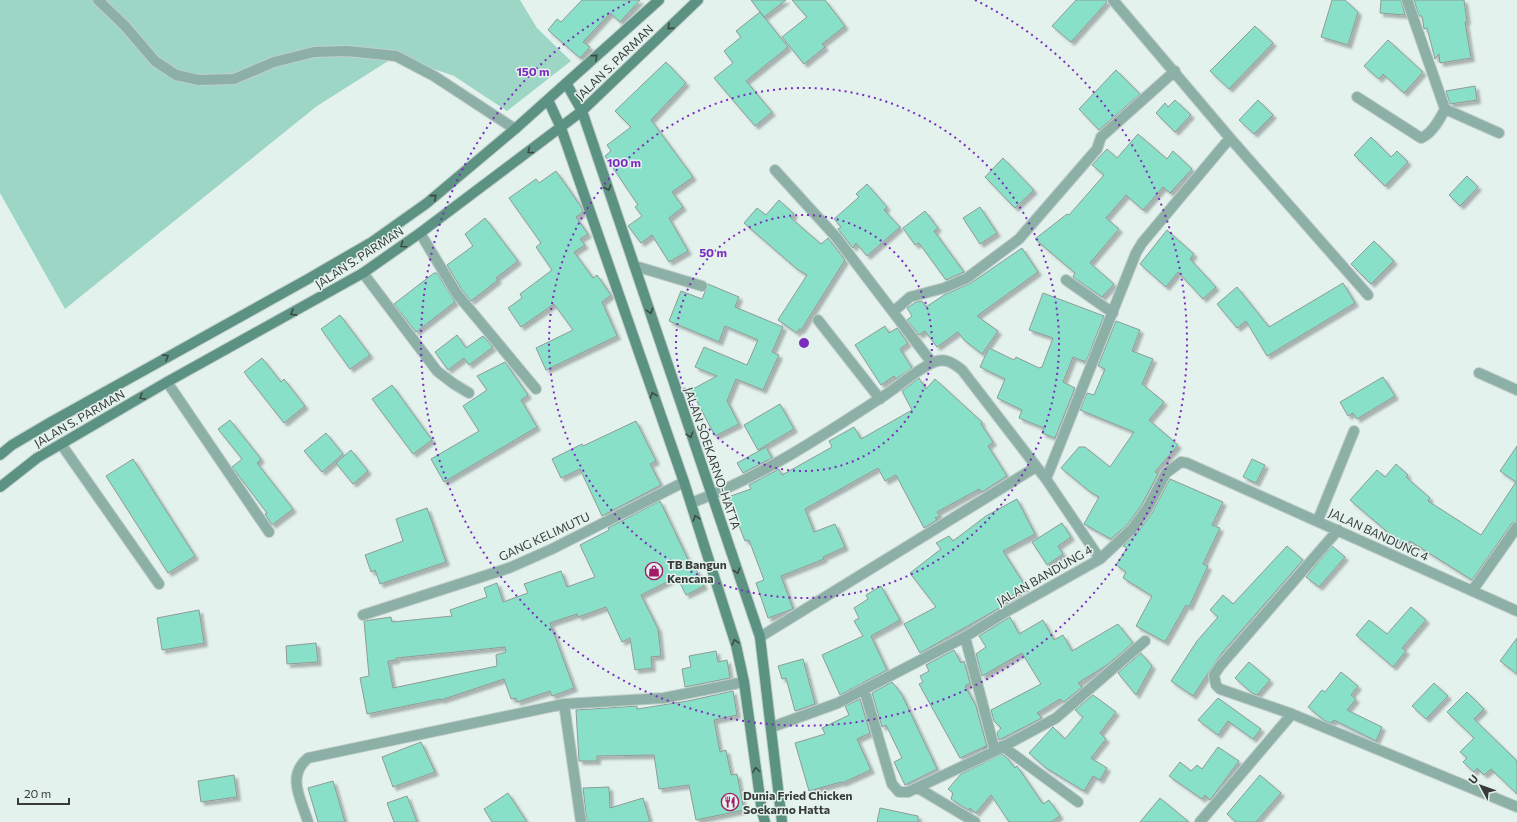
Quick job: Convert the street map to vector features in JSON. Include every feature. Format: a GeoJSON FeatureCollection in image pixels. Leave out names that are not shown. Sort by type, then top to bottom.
{"type":"FeatureCollection","features":[{"type":"Feature","properties":{"kind":"main road","name":"JALAN S. PARMAN"},"geometry":{"type":"LineString","coordinates":[[0,455],[12,445],[51,422],[372,242],[427,203],[515,129],[659,0]]}},
{"type":"Feature","properties":{"kind":"main road","name":"JALAN S. PARMAN"},"geometry":{"type":"LineString","coordinates":[[0,487],[37,458],[167,382],[364,272],[420,233],[582,111],[698,0]]}},
{"type":"Feature","properties":{"kind":"main road","name":"JALAN SOEKARNO-HATTA"},"geometry":{"type":"LineString","coordinates":[[566,83],[582,111],[711,496],[760,637],[782,822]]}},
{"type":"Feature","properties":{"kind":"main road"},"geometry":{"type":"LineString","coordinates":[[548,100],[561,128],[684,482],[736,645],[744,682],[762,812],[765,822]]}},
{"type":"Feature","properties":{"kind":"street"},"geometry":{"type":"LineString","coordinates":[[98,0],[125,26],[155,61],[176,75],[199,80],[234,79],[274,62],[314,52],[346,51],[396,56],[434,76],[515,129]]}},
{"type":"Feature","properties":{"kind":"street"},"geometry":{"type":"LineString","coordinates":[[1113,0],[1230,138],[1368,294]]}},
{"type":"Feature","properties":{"kind":"street"},"geometry":{"type":"LineString","coordinates":[[1357,97],[1421,138],[1430,132],[1440,119],[1445,109],[1407,0]]}},
{"type":"Feature","properties":{"kind":"street"},"geometry":{"type":"LineString","coordinates":[[893,312],[910,297],[944,288],[966,278],[1019,239],[1097,149],[1101,137],[1176,73]]}},
{"type":"Feature","properties":{"kind":"street"},"geometry":{"type":"LineString","coordinates":[[1445,109],[1499,133]]}},
{"type":"Feature","properties":{"kind":"street"},"geometry":{"type":"LineString","coordinates":[[1046,479],[1113,313],[1130,265],[1142,243],[1230,138]]}},
{"type":"Feature","properties":{"kind":"street"},"geometry":{"type":"LineString","coordinates":[[775,170],[836,236],[932,363]]}},
{"type":"Feature","properties":{"kind":"street"},"geometry":{"type":"LineString","coordinates":[[420,233],[457,294],[536,390]]}},
{"type":"Feature","properties":{"kind":"street"},"geometry":{"type":"LineString","coordinates":[[635,266],[702,286]]}},
{"type":"Feature","properties":{"kind":"street"},"geometry":{"type":"LineString","coordinates":[[364,272],[437,371],[469,393]]}},
{"type":"Feature","properties":{"kind":"street"},"geometry":{"type":"LineString","coordinates":[[1066,280],[1113,313]]}},
{"type":"Feature","properties":{"kind":"street"},"geometry":{"type":"LineString","coordinates":[[818,320],[880,399]]}},
{"type":"Feature","properties":{"kind":"street"},"geometry":{"type":"LineString","coordinates":[[691,503],[711,496],[775,464],[880,399],[932,363],[943,360],[949,361],[962,370],[1046,479],[1100,559]]}},
{"type":"Feature","properties":{"kind":"street"},"geometry":{"type":"LineString","coordinates":[[1479,373],[1517,390]]}},
{"type":"Feature","properties":{"kind":"street"},"geometry":{"type":"LineString","coordinates":[[167,382],[269,532]]}},
{"type":"Feature","properties":{"kind":"street"},"geometry":{"type":"LineString","coordinates":[[1318,520],[1354,431]]}},
{"type":"Feature","properties":{"kind":"street"},"geometry":{"type":"LineString","coordinates":[[61,444],[159,584]]}},
{"type":"Feature","properties":{"kind":"street","name":"JALAN BANDUNG 4"},"geometry":{"type":"LineString","coordinates":[[772,728],[838,703],[965,637],[1004,613],[1100,559],[1132,529],[1147,509],[1166,473],[1181,462],[1187,463],[1318,520],[1517,611]]}},
{"type":"Feature","properties":{"kind":"street"},"geometry":{"type":"LineString","coordinates":[[760,637],[1036,467]]}},
{"type":"Feature","properties":{"kind":"street","name":"GANG KELIMUTU"},"geometry":{"type":"LineString","coordinates":[[363,615],[509,568],[552,549],[684,482]]}},
{"type":"Feature","properties":{"kind":"street"},"geometry":{"type":"LineString","coordinates":[[1472,591],[1517,527]]}},
{"type":"Feature","properties":{"kind":"street"},"geometry":{"type":"LineString","coordinates":[[1338,530],[1220,666],[1214,675],[1216,685],[1220,689],[1292,714],[1517,807]]}},
{"type":"Feature","properties":{"kind":"street"},"geometry":{"type":"LineString","coordinates":[[965,637],[998,748],[1078,802]]}},
{"type":"Feature","properties":{"kind":"street"},"geometry":{"type":"LineString","coordinates":[[864,689],[892,784],[898,792],[903,792],[918,788],[1056,718],[1145,641]]}},
{"type":"Feature","properties":{"kind":"street"},"geometry":{"type":"LineString","coordinates":[[308,822],[295,781],[296,772],[301,763],[308,758],[564,704],[664,698],[744,682]]}},
{"type":"Feature","properties":{"kind":"street"},"geometry":{"type":"LineString","coordinates":[[564,704],[581,822]]}},
{"type":"Feature","properties":{"kind":"street"},"geometry":{"type":"LineString","coordinates":[[1200,822],[1292,714]]}},
{"type":"Feature","properties":{"kind":"street"},"geometry":{"type":"LineString","coordinates":[[918,788],[975,822]]}},
{"type":"Feature","properties":{"kind":"green space"},"geometry":{"type":"Polygon","coordinates":[[[0,0],[520,0],[537,28],[571,61],[507,111],[454,76],[396,56],[317,106],[65,309],[0,193],[0,0]]]}},
{"type":"Feature","properties":{"kind":"building"},"geometry":{"type":"Polygon","coordinates":[[[582,0],[640,0],[620,22],[610,13],[583,42],[590,47],[580,58],[548,30],[557,19],[561,22],[582,0]]]}},
{"type":"Feature","properties":{"kind":"building"},"geometry":{"type":"Polygon","coordinates":[[[751,0],[786,0],[764,17],[751,0]]]}},
{"type":"Feature","properties":{"kind":"building"},"geometry":{"type":"Polygon","coordinates":[[[792,0],[825,0],[845,26],[822,44],[825,47],[804,64],[782,37],[807,17],[792,0]]]}},
{"type":"Feature","properties":{"kind":"building"},"geometry":{"type":"Polygon","coordinates":[[[1076,0],[1107,0],[1107,2],[1071,42],[1052,26],[1076,0]]]}},
{"type":"Feature","properties":{"kind":"building"},"geometry":{"type":"Polygon","coordinates":[[[1332,0],[1345,0],[1358,12],[1348,45],[1321,37],[1332,0]]]}},
{"type":"Feature","properties":{"kind":"building"},"geometry":{"type":"Polygon","coordinates":[[[1381,0],[1401,0],[1405,15],[1380,13],[1381,0]]]}},
{"type":"Feature","properties":{"kind":"building"},"geometry":{"type":"Polygon","coordinates":[[[1414,0],[1464,0],[1467,21],[1465,22],[1471,58],[1440,63],[1439,54],[1435,59],[1427,28],[1424,29],[1422,16],[1419,16],[1414,0]]]}},
{"type":"Feature","properties":{"kind":"building"},"geometry":{"type":"Polygon","coordinates":[[[760,12],[788,47],[746,81],[772,112],[755,126],[714,78],[733,63],[724,51],[741,37],[736,31],[760,12]]]}},
{"type":"Feature","properties":{"kind":"building"},"geometry":{"type":"Polygon","coordinates":[[[1255,26],[1273,43],[1229,89],[1210,71],[1255,26]]]}},
{"type":"Feature","properties":{"kind":"building"},"geometry":{"type":"Polygon","coordinates":[[[1388,40],[1423,72],[1404,93],[1383,74],[1379,79],[1364,66],[1388,40]]]}},
{"type":"Feature","properties":{"kind":"building"},"geometry":{"type":"Polygon","coordinates":[[[666,62],[686,83],[651,120],[693,177],[672,192],[683,207],[669,218],[688,251],[669,262],[652,235],[641,243],[628,226],[642,216],[635,207],[638,205],[605,156],[611,151],[607,145],[631,127],[615,111],[666,62]]]}},
{"type":"Feature","properties":{"kind":"building"},"geometry":{"type":"Polygon","coordinates":[[[1116,70],[1140,94],[1099,130],[1079,109],[1116,70]]]}},
{"type":"Feature","properties":{"kind":"building"},"geometry":{"type":"Polygon","coordinates":[[[1475,86],[1477,100],[1450,104],[1446,91],[1475,86]]]}},
{"type":"Feature","properties":{"kind":"building"},"geometry":{"type":"Polygon","coordinates":[[[1175,100],[1191,115],[1175,132],[1156,113],[1165,103],[1168,107],[1175,100]]]}},
{"type":"Feature","properties":{"kind":"building"},"geometry":{"type":"Polygon","coordinates":[[[1258,100],[1273,115],[1254,134],[1239,120],[1258,100]]]}},
{"type":"Feature","properties":{"kind":"building"},"geometry":{"type":"Polygon","coordinates":[[[1138,134],[1167,159],[1173,151],[1192,169],[1170,193],[1163,187],[1143,210],[1126,195],[1106,218],[1119,229],[1090,263],[1114,284],[1102,297],[1073,277],[1075,273],[1035,239],[1067,214],[1069,215],[1104,175],[1092,165],[1107,149],[1117,158],[1138,134]]]}},
{"type":"Feature","properties":{"kind":"building"},"geometry":{"type":"Polygon","coordinates":[[[1371,137],[1391,157],[1397,151],[1408,162],[1385,186],[1354,155],[1371,137]]]}},
{"type":"Feature","properties":{"kind":"building"},"geometry":{"type":"Polygon","coordinates":[[[1003,158],[1034,190],[1015,208],[985,177],[1003,158]]]}},
{"type":"Feature","properties":{"kind":"building"},"geometry":{"type":"Polygon","coordinates":[[[556,171],[582,208],[583,212],[576,217],[588,234],[580,239],[585,245],[574,252],[593,278],[597,275],[611,295],[602,302],[617,336],[546,370],[536,348],[573,330],[554,304],[521,327],[508,308],[522,298],[520,294],[552,270],[536,247],[541,243],[509,198],[536,179],[539,183],[556,171]]]}},
{"type":"Feature","properties":{"kind":"building"},"geometry":{"type":"Polygon","coordinates":[[[1467,176],[1478,187],[1460,206],[1449,195],[1467,176]]]}},
{"type":"Feature","properties":{"kind":"building"},"geometry":{"type":"Polygon","coordinates":[[[867,184],[887,207],[884,210],[900,227],[867,256],[856,243],[853,248],[838,229],[841,227],[834,219],[859,197],[856,194],[867,184]]]}},
{"type":"Feature","properties":{"kind":"building"},"geometry":{"type":"Polygon","coordinates":[[[779,200],[794,214],[791,218],[821,244],[828,238],[845,260],[801,330],[799,329],[797,333],[778,320],[807,275],[797,269],[744,223],[757,208],[766,215],[779,200]]]}},
{"type":"Feature","properties":{"kind":"building"},"geometry":{"type":"Polygon","coordinates":[[[980,207],[997,233],[980,244],[963,218],[980,207]]]}},
{"type":"Feature","properties":{"kind":"building"},"geometry":{"type":"Polygon","coordinates":[[[925,211],[938,228],[934,231],[964,272],[946,280],[919,243],[915,245],[903,228],[925,211]]]}},
{"type":"Feature","properties":{"kind":"building"},"geometry":{"type":"Polygon","coordinates":[[[485,218],[518,261],[496,278],[498,280],[471,301],[462,290],[447,265],[473,246],[465,234],[485,218]]]}},
{"type":"Feature","properties":{"kind":"building"},"geometry":{"type":"Polygon","coordinates":[[[1167,230],[1194,254],[1190,259],[1216,287],[1203,299],[1178,272],[1166,287],[1140,264],[1167,230]]]}},
{"type":"Feature","properties":{"kind":"building"},"geometry":{"type":"Polygon","coordinates":[[[1374,241],[1394,261],[1371,284],[1351,264],[1374,241]]]}},
{"type":"Feature","properties":{"kind":"building"},"geometry":{"type":"Polygon","coordinates":[[[1022,248],[1038,272],[977,316],[998,331],[982,354],[964,340],[958,332],[937,347],[925,331],[919,335],[907,320],[912,316],[907,308],[916,302],[922,301],[926,307],[944,295],[971,283],[1022,248]]]}},
{"type":"Feature","properties":{"kind":"building"},"geometry":{"type":"Polygon","coordinates":[[[434,273],[437,273],[455,302],[416,332],[394,304],[434,273]]]}},
{"type":"Feature","properties":{"kind":"building"},"geometry":{"type":"Polygon","coordinates":[[[1343,283],[1355,303],[1267,356],[1246,321],[1237,328],[1217,304],[1237,287],[1269,327],[1343,283]]]}},
{"type":"Feature","properties":{"kind":"building"},"geometry":{"type":"Polygon","coordinates":[[[708,284],[739,297],[735,307],[783,327],[772,352],[779,355],[763,390],[736,379],[727,401],[739,424],[715,436],[691,390],[717,376],[695,367],[704,347],[747,365],[758,340],[725,326],[719,342],[669,321],[681,291],[702,299],[708,284]]]}},
{"type":"Feature","properties":{"kind":"building"},"geometry":{"type":"Polygon","coordinates":[[[1043,293],[1104,316],[1086,362],[1073,357],[1063,382],[1075,388],[1055,438],[1042,433],[1044,428],[1019,418],[1022,410],[997,398],[1005,379],[980,367],[989,348],[1014,360],[1016,357],[1039,368],[1042,367],[1053,338],[1029,330],[1043,293]]]}},
{"type":"Feature","properties":{"kind":"building"},"geometry":{"type":"Polygon","coordinates":[[[340,315],[370,355],[350,369],[321,329],[340,315]]]}},
{"type":"Feature","properties":{"kind":"building"},"geometry":{"type":"Polygon","coordinates":[[[1116,321],[1140,330],[1132,351],[1153,359],[1142,384],[1164,402],[1149,420],[1178,445],[1155,472],[1158,474],[1141,506],[1127,525],[1111,539],[1084,524],[1099,497],[1089,491],[1061,468],[1079,447],[1085,447],[1110,467],[1134,432],[1080,410],[1087,393],[1094,395],[1105,369],[1098,366],[1116,321]]]}},
{"type":"Feature","properties":{"kind":"building"},"geometry":{"type":"Polygon","coordinates":[[[885,326],[889,333],[897,328],[908,343],[900,349],[912,368],[896,379],[894,376],[881,385],[855,345],[885,326]]]}},
{"type":"Feature","properties":{"kind":"building"},"geometry":{"type":"Polygon","coordinates":[[[457,335],[466,348],[483,336],[493,347],[469,365],[464,358],[448,370],[435,352],[457,335]]]}},
{"type":"Feature","properties":{"kind":"building"},"geometry":{"type":"Polygon","coordinates":[[[262,358],[281,382],[284,379],[305,406],[284,423],[244,372],[262,358]]]}},
{"type":"Feature","properties":{"kind":"building"},"geometry":{"type":"Polygon","coordinates":[[[505,362],[528,395],[521,400],[537,427],[444,482],[431,459],[479,431],[463,406],[487,390],[477,376],[505,362]]]}},
{"type":"Feature","properties":{"kind":"building"},"geometry":{"type":"Polygon","coordinates":[[[1383,377],[1395,396],[1357,419],[1353,413],[1348,416],[1340,402],[1383,377]]]}},
{"type":"Feature","properties":{"kind":"building"},"geometry":{"type":"Polygon","coordinates":[[[919,378],[926,389],[935,379],[982,422],[981,424],[993,442],[988,446],[1007,476],[982,492],[979,489],[937,512],[940,516],[935,518],[937,520],[924,528],[896,475],[885,481],[878,468],[805,509],[814,532],[835,524],[845,547],[823,557],[824,559],[781,576],[793,609],[768,618],[756,583],[764,580],[749,540],[745,541],[728,497],[751,489],[749,485],[779,469],[782,475],[832,447],[829,441],[854,427],[861,439],[912,410],[902,391],[919,378]]]}},
{"type":"Feature","properties":{"kind":"building"},"geometry":{"type":"Polygon","coordinates":[[[392,385],[432,440],[413,454],[372,399],[392,385]]]}},
{"type":"Feature","properties":{"kind":"building"},"geometry":{"type":"Polygon","coordinates":[[[780,404],[794,429],[758,450],[744,425],[780,404]]]}},
{"type":"Feature","properties":{"kind":"building"},"geometry":{"type":"Polygon","coordinates":[[[230,420],[261,459],[257,463],[293,509],[272,525],[265,514],[267,513],[232,467],[242,459],[218,429],[230,420]]]}},
{"type":"Feature","properties":{"kind":"building"},"geometry":{"type":"Polygon","coordinates":[[[636,421],[656,461],[650,464],[661,485],[602,516],[580,469],[561,478],[552,459],[582,444],[583,446],[636,421]]]}},
{"type":"Feature","properties":{"kind":"building"},"geometry":{"type":"Polygon","coordinates":[[[326,433],[343,454],[322,472],[304,451],[326,433]]]}},
{"type":"Feature","properties":{"kind":"building"},"geometry":{"type":"Polygon","coordinates":[[[1517,446],[1517,521],[1512,523],[1472,580],[1410,541],[1405,547],[1350,500],[1377,470],[1385,477],[1396,464],[1408,475],[1406,477],[1430,498],[1428,501],[1481,535],[1516,482],[1500,471],[1517,446]]]}},
{"type":"Feature","properties":{"kind":"building"},"geometry":{"type":"Polygon","coordinates":[[[766,447],[772,458],[743,473],[737,463],[766,447]]]}},
{"type":"Feature","properties":{"kind":"building"},"geometry":{"type":"Polygon","coordinates":[[[351,450],[368,471],[353,484],[336,463],[351,450]]]}},
{"type":"Feature","properties":{"kind":"building"},"geometry":{"type":"Polygon","coordinates":[[[133,459],[195,556],[168,573],[106,476],[133,459]]]}},
{"type":"Feature","properties":{"kind":"building"},"geometry":{"type":"Polygon","coordinates":[[[1252,459],[1265,465],[1256,483],[1243,477],[1252,459]]]}},
{"type":"Feature","properties":{"kind":"building"},"geometry":{"type":"Polygon","coordinates":[[[1170,479],[1223,502],[1212,525],[1220,528],[1203,564],[1208,566],[1189,607],[1186,605],[1165,642],[1136,626],[1152,596],[1123,578],[1126,572],[1116,565],[1127,548],[1123,546],[1137,533],[1152,513],[1170,479]]]}},
{"type":"Feature","properties":{"kind":"building"},"geometry":{"type":"Polygon","coordinates":[[[1017,499],[1035,534],[1003,551],[1026,587],[1001,603],[1003,606],[920,653],[904,624],[936,607],[910,573],[941,549],[936,543],[949,536],[953,541],[986,516],[1017,499]]]}},
{"type":"Feature","properties":{"kind":"building"},"geometry":{"type":"Polygon","coordinates":[[[660,501],[693,570],[696,569],[704,586],[686,595],[677,577],[641,595],[658,629],[661,656],[651,657],[652,668],[635,670],[630,638],[622,642],[606,607],[578,617],[577,614],[550,623],[574,688],[552,696],[550,691],[517,702],[516,698],[511,699],[504,679],[441,700],[367,714],[360,678],[369,676],[364,621],[391,617],[392,622],[452,616],[450,610],[487,597],[484,588],[497,583],[503,602],[528,593],[524,584],[561,571],[567,587],[595,577],[580,545],[609,530],[608,528],[660,501]],[[505,647],[396,658],[396,660],[388,661],[393,688],[497,666],[496,655],[506,652],[505,647]]]}},
{"type":"Feature","properties":{"kind":"building"},"geometry":{"type":"Polygon","coordinates":[[[427,508],[446,562],[380,584],[375,570],[371,572],[365,555],[403,541],[396,519],[427,508]]]}},
{"type":"Feature","properties":{"kind":"building"},"geometry":{"type":"Polygon","coordinates":[[[1062,523],[1071,537],[1058,546],[1063,554],[1047,565],[1032,542],[1062,523]]]}},
{"type":"Feature","properties":{"kind":"building"},"geometry":{"type":"Polygon","coordinates":[[[1287,546],[1303,560],[1221,654],[1193,696],[1171,681],[1197,641],[1218,617],[1210,610],[1223,595],[1233,604],[1287,546]]]}},
{"type":"Feature","properties":{"kind":"building"},"geometry":{"type":"Polygon","coordinates":[[[1332,546],[1345,557],[1319,587],[1306,577],[1332,546]]]}},
{"type":"Feature","properties":{"kind":"building"},"geometry":{"type":"Polygon","coordinates":[[[881,586],[900,620],[871,636],[887,670],[840,695],[822,655],[863,636],[854,621],[859,618],[854,608],[868,599],[866,595],[881,586]]]}},
{"type":"Feature","properties":{"kind":"building"},"geometry":{"type":"Polygon","coordinates":[[[1411,607],[1426,620],[1402,648],[1406,651],[1393,667],[1356,635],[1369,620],[1387,634],[1411,607]]]}},
{"type":"Feature","properties":{"kind":"building"},"geometry":{"type":"Polygon","coordinates":[[[199,610],[204,643],[162,650],[157,618],[199,610]]]}},
{"type":"Feature","properties":{"kind":"building"},"geometry":{"type":"Polygon","coordinates":[[[1010,617],[1019,634],[1043,620],[1054,640],[1063,635],[1072,651],[1118,624],[1133,643],[1107,665],[1078,683],[1082,687],[1064,702],[1060,699],[1037,713],[1042,718],[999,740],[997,733],[1001,728],[994,721],[991,710],[1041,684],[1022,653],[982,676],[976,654],[986,647],[979,636],[1010,617]]]}},
{"type":"Feature","properties":{"kind":"building"},"geometry":{"type":"Polygon","coordinates":[[[1517,638],[1517,674],[1500,661],[1517,638]]]}},
{"type":"Feature","properties":{"kind":"building"},"geometry":{"type":"Polygon","coordinates":[[[316,643],[318,662],[287,664],[286,646],[316,643]]]}},
{"type":"Feature","properties":{"kind":"building"},"geometry":{"type":"Polygon","coordinates":[[[954,650],[961,663],[964,661],[970,683],[965,686],[976,706],[987,747],[982,750],[986,746],[960,758],[919,684],[923,682],[920,676],[929,671],[926,665],[954,650]]]}},
{"type":"Feature","properties":{"kind":"building"},"geometry":{"type":"Polygon","coordinates":[[[716,651],[718,662],[727,660],[730,678],[685,687],[682,669],[691,667],[689,656],[716,651]]]}},
{"type":"Feature","properties":{"kind":"building"},"geometry":{"type":"Polygon","coordinates":[[[1141,653],[1152,666],[1136,695],[1118,673],[1141,653]]]}},
{"type":"Feature","properties":{"kind":"building"},"geometry":{"type":"Polygon","coordinates":[[[803,659],[815,704],[795,711],[786,678],[782,679],[778,666],[803,659]]]}},
{"type":"Feature","properties":{"kind":"building"},"geometry":{"type":"Polygon","coordinates":[[[1249,662],[1270,680],[1257,695],[1252,693],[1235,678],[1249,662]]]}},
{"type":"Feature","properties":{"kind":"building"},"geometry":{"type":"Polygon","coordinates":[[[1341,672],[1358,686],[1351,695],[1356,699],[1347,710],[1382,727],[1376,741],[1334,720],[1331,723],[1325,721],[1308,707],[1322,690],[1325,692],[1341,672]]]}},
{"type":"Feature","properties":{"kind":"building"},"geometry":{"type":"Polygon","coordinates":[[[892,682],[901,693],[937,769],[905,785],[894,762],[902,758],[886,725],[882,727],[872,693],[892,682]]]}},
{"type":"Feature","properties":{"kind":"building"},"geometry":{"type":"Polygon","coordinates":[[[1434,683],[1448,696],[1426,719],[1412,706],[1434,683]]]}},
{"type":"Feature","properties":{"kind":"building"},"geometry":{"type":"Polygon","coordinates":[[[733,691],[737,715],[714,720],[720,752],[726,750],[731,775],[737,774],[744,810],[696,820],[689,785],[659,789],[654,755],[597,756],[597,761],[579,761],[576,710],[637,706],[637,709],[688,701],[733,691]]]}},
{"type":"Feature","properties":{"kind":"building"},"geometry":{"type":"Polygon","coordinates":[[[1467,692],[1484,709],[1474,719],[1517,761],[1517,794],[1491,769],[1484,775],[1477,768],[1474,772],[1463,762],[1467,758],[1460,752],[1474,738],[1447,712],[1467,692]]]}},
{"type":"Feature","properties":{"kind":"building"},"geometry":{"type":"Polygon","coordinates":[[[1093,695],[1116,712],[1100,733],[1106,739],[1091,758],[1107,768],[1100,780],[1093,776],[1084,791],[1046,768],[1029,753],[1053,727],[1065,739],[1083,717],[1075,710],[1093,695]]]}},
{"type":"Feature","properties":{"kind":"building"},"geometry":{"type":"Polygon","coordinates":[[[1218,698],[1261,729],[1253,739],[1228,721],[1218,735],[1198,720],[1218,698]]]}},
{"type":"Feature","properties":{"kind":"building"},"geometry":{"type":"Polygon","coordinates":[[[860,699],[870,733],[857,739],[871,770],[842,783],[841,782],[809,791],[795,743],[825,734],[822,728],[849,715],[845,706],[860,699]]]}},
{"type":"Feature","properties":{"kind":"building"},"geometry":{"type":"Polygon","coordinates":[[[421,742],[435,772],[393,787],[382,757],[421,742]]]}},
{"type":"Feature","properties":{"kind":"building"},"geometry":{"type":"Polygon","coordinates":[[[1218,747],[1239,761],[1210,800],[1205,795],[1202,799],[1169,776],[1180,762],[1191,771],[1197,765],[1202,769],[1218,747]]]}},
{"type":"Feature","properties":{"kind":"building"},"geometry":{"type":"Polygon","coordinates":[[[1002,754],[1015,768],[1017,766],[1043,804],[1049,800],[1060,816],[1051,822],[1009,822],[991,795],[976,813],[970,808],[968,810],[951,799],[953,793],[948,789],[961,774],[1002,754]]]}},
{"type":"Feature","properties":{"kind":"building"},"geometry":{"type":"Polygon","coordinates":[[[234,775],[237,797],[201,802],[198,781],[234,775]]]}},
{"type":"Feature","properties":{"kind":"building"},"geometry":{"type":"Polygon","coordinates":[[[1260,775],[1281,793],[1256,822],[1236,822],[1227,814],[1260,775]]]}},
{"type":"Feature","properties":{"kind":"building"},"geometry":{"type":"Polygon","coordinates":[[[333,781],[345,822],[318,822],[308,788],[333,781]]]}},
{"type":"Feature","properties":{"kind":"building"},"geometry":{"type":"Polygon","coordinates":[[[609,787],[610,808],[643,798],[650,822],[587,822],[583,788],[609,787]]]}},
{"type":"Feature","properties":{"kind":"building"},"geometry":{"type":"Polygon","coordinates":[[[508,793],[527,822],[492,822],[484,809],[508,793]]]}},
{"type":"Feature","properties":{"kind":"building"},"geometry":{"type":"Polygon","coordinates":[[[407,796],[417,822],[394,822],[387,803],[407,796]]]}},
{"type":"Feature","properties":{"kind":"building"},"geometry":{"type":"Polygon","coordinates":[[[1160,798],[1189,822],[1140,822],[1160,798]]]}},
{"type":"Feature","properties":{"kind":"building"},"geometry":{"type":"Polygon","coordinates":[[[880,808],[918,816],[918,822],[877,822],[880,808]]]}},
{"type":"Feature","properties":{"kind":"place","name":"TB Bangun Kencana"},"geometry":{"type":"Point","coordinates":[654,571]}},
{"type":"Feature","properties":{"kind":"place","name":"Dunia Fried Chicken Soekarno Hatta"},"geometry":{"type":"Point","coordinates":[730,802]}}]}
